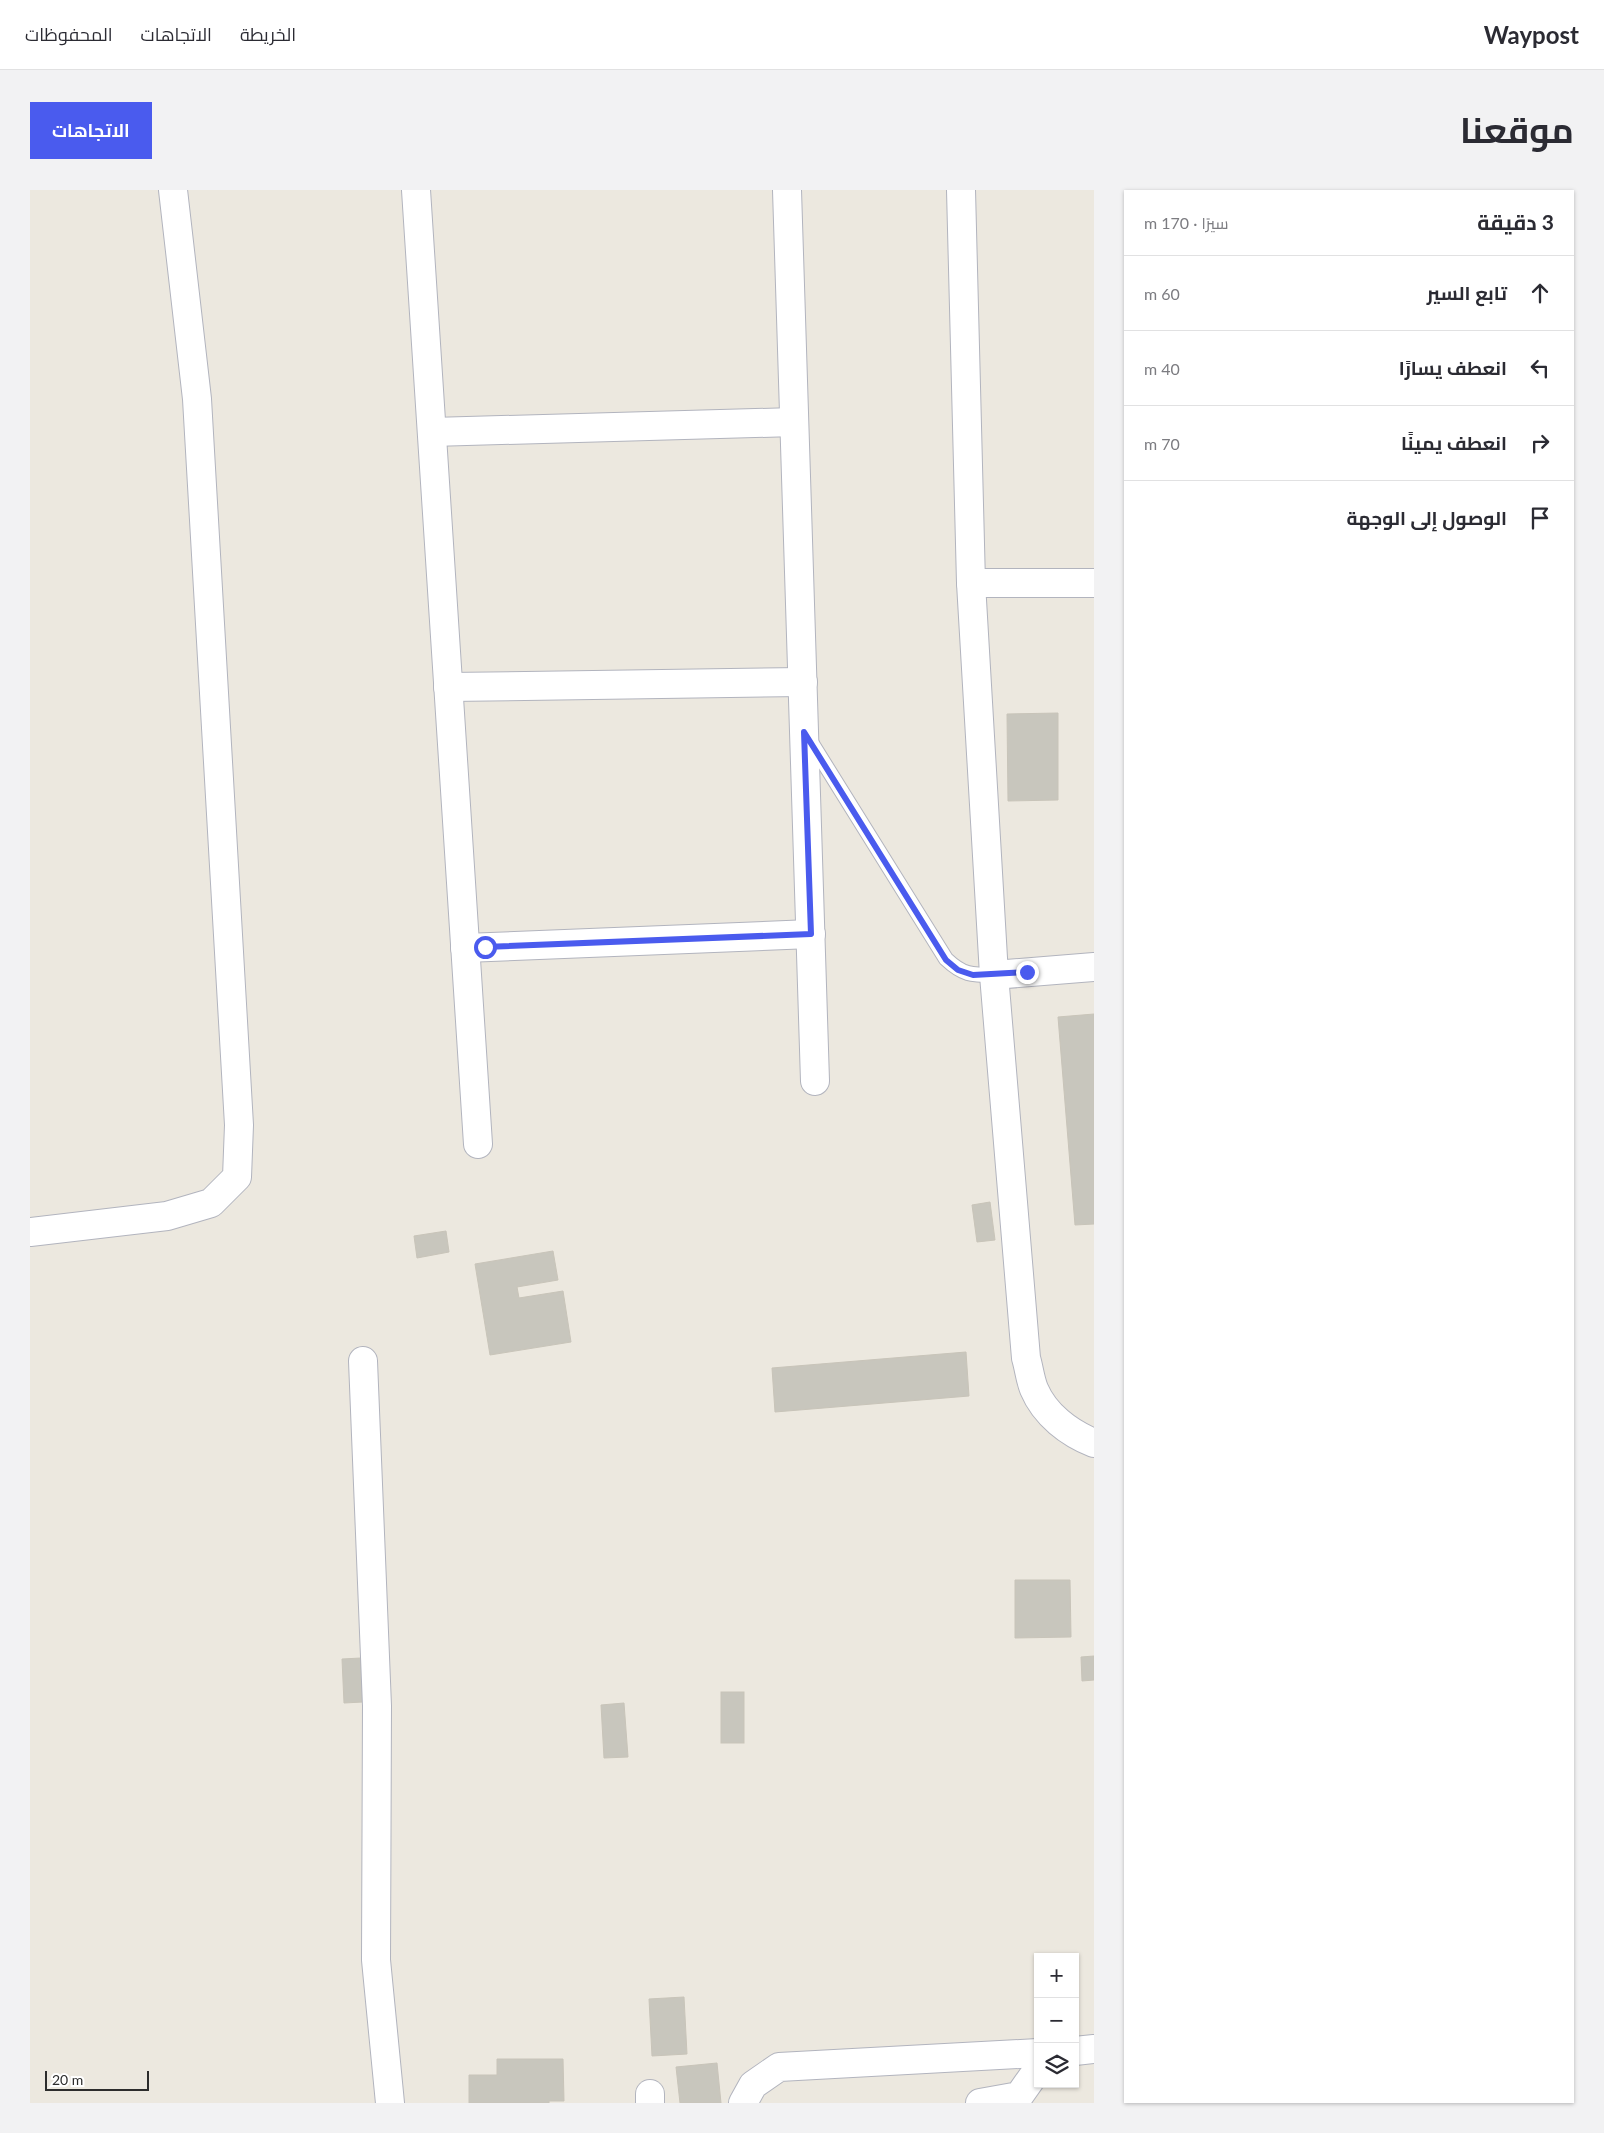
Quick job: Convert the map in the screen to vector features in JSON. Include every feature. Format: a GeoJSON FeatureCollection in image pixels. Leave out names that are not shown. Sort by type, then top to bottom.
{"type":"FeatureCollection","features":[{"type":"Feature","properties":{"kind":"street"},"geometry":{"type":"LineString","coordinates":[[30,1232],[167,1216],[211,1203],[237,1177],[239,1125],[197,399],[173,190]]}},
{"type":"Feature","properties":{"kind":"street"},"geometry":{"type":"LineString","coordinates":[[416,190],[478,1144]]}},
{"type":"Feature","properties":{"kind":"street"},"geometry":{"type":"LineString","coordinates":[[787,190],[816,1081]]}},
{"type":"Feature","properties":{"kind":"street"},"geometry":{"type":"LineString","coordinates":[[961,190],[971,583],[994,975],[1026,1358],[1034,1389],[1051,1415],[1075,1436],[1094,1444]]}},
{"type":"Feature","properties":{"kind":"street"},"geometry":{"type":"LineString","coordinates":[[432,432],[794,422]]}},
{"type":"Feature","properties":{"kind":"street"},"geometry":{"type":"LineString","coordinates":[[971,583],[1094,583]]}},
{"type":"Feature","properties":{"kind":"street"},"geometry":{"type":"LineString","coordinates":[[448,687],[803,682]]}},
{"type":"Feature","properties":{"kind":"street"},"geometry":{"type":"LineString","coordinates":[[465,948],[811,934]]}},
{"type":"Feature","properties":{"kind":"street"},"geometry":{"type":"LineString","coordinates":[[994,975],[1094,967]]}},
{"type":"Feature","properties":{"kind":"street"},"geometry":{"type":"LineString","coordinates":[[363,1361],[377,1706],[376,1960],[390,2103]]}},
{"type":"Feature","properties":{"kind":"street"},"geometry":{"type":"LineString","coordinates":[[1079,2050],[1094,2049]]}},
{"type":"Feature","properties":{"kind":"street"},"geometry":{"type":"LineString","coordinates":[[742,2103],[753,2084],[779,2067],[1034,2053]]}},
{"type":"Feature","properties":{"kind":"street"},"geometry":{"type":"LineString","coordinates":[[980,2103],[1017,2100],[1034,2075]]}},
{"type":"Feature","properties":{"kind":"lane"},"geometry":{"type":"LineString","coordinates":[[804,732],[946,960],[958,970],[973,975],[994,975]]}},
{"type":"Feature","properties":{"kind":"building"},"geometry":{"type":"Polygon","coordinates":[[[1058,713],[1058,800],[1008,801],[1007,714],[1058,713]]]}},
{"type":"Feature","properties":{"kind":"building"},"geometry":{"type":"Polygon","coordinates":[[[1094,1014],[1094,1224],[1075,1225],[1058,1017],[1094,1014]]]}},
{"type":"Feature","properties":{"kind":"building"},"geometry":{"type":"Polygon","coordinates":[[[990,1202],[995,1240],[977,1242],[972,1205],[990,1202]]]}},
{"type":"Feature","properties":{"kind":"building"},"geometry":{"type":"Polygon","coordinates":[[[446,1231],[449,1252],[417,1258],[414,1236],[446,1231]]]}},
{"type":"Feature","properties":{"kind":"building"},"geometry":{"type":"Polygon","coordinates":[[[553,1251],[558,1280],[517,1287],[519,1298],[563,1291],[571,1342],[490,1355],[475,1264],[553,1251]]]}},
{"type":"Feature","properties":{"kind":"building"},"geometry":{"type":"Polygon","coordinates":[[[966,1352],[969,1396],[775,1412],[772,1368],[966,1352]]]}},
{"type":"Feature","properties":{"kind":"building"},"geometry":{"type":"Polygon","coordinates":[[[1015,1580],[1070,1580],[1071,1637],[1015,1638],[1015,1580]]]}},
{"type":"Feature","properties":{"kind":"building"},"geometry":{"type":"Polygon","coordinates":[[[1094,1656],[1094,1680],[1082,1681],[1081,1657],[1094,1656]]]}},
{"type":"Feature","properties":{"kind":"building"},"geometry":{"type":"Polygon","coordinates":[[[361,1658],[363,1702],[344,1703],[342,1659],[361,1658]]]}},
{"type":"Feature","properties":{"kind":"building"},"geometry":{"type":"Polygon","coordinates":[[[721,1692],[744,1692],[744,1743],[721,1743],[721,1692]]]}},
{"type":"Feature","properties":{"kind":"building"},"geometry":{"type":"Polygon","coordinates":[[[624,1703],[628,1757],[604,1758],[601,1705],[624,1703]]]}},
{"type":"Feature","properties":{"kind":"building"},"geometry":{"type":"Polygon","coordinates":[[[684,1997],[687,2054],[652,2056],[649,1999],[684,1997]]]}},
{"type":"Feature","properties":{"kind":"building"},"geometry":{"type":"Polygon","coordinates":[[[497,2059],[563,2059],[564,2101],[549,2101],[549,2103],[469,2103],[469,2075],[497,2075],[497,2059]]]}},
{"type":"Feature","properties":{"kind":"building"},"geometry":{"type":"Polygon","coordinates":[[[717,2063],[721,2103],[680,2103],[676,2067],[717,2063]]]}},
{"type":"Feature","properties":{"kind":"route"},"geometry":{"type":"LineString","coordinates":[[485,947],[811,934],[804,732],[946,960],[958,970],[973,975],[1027,972]]}}]}
